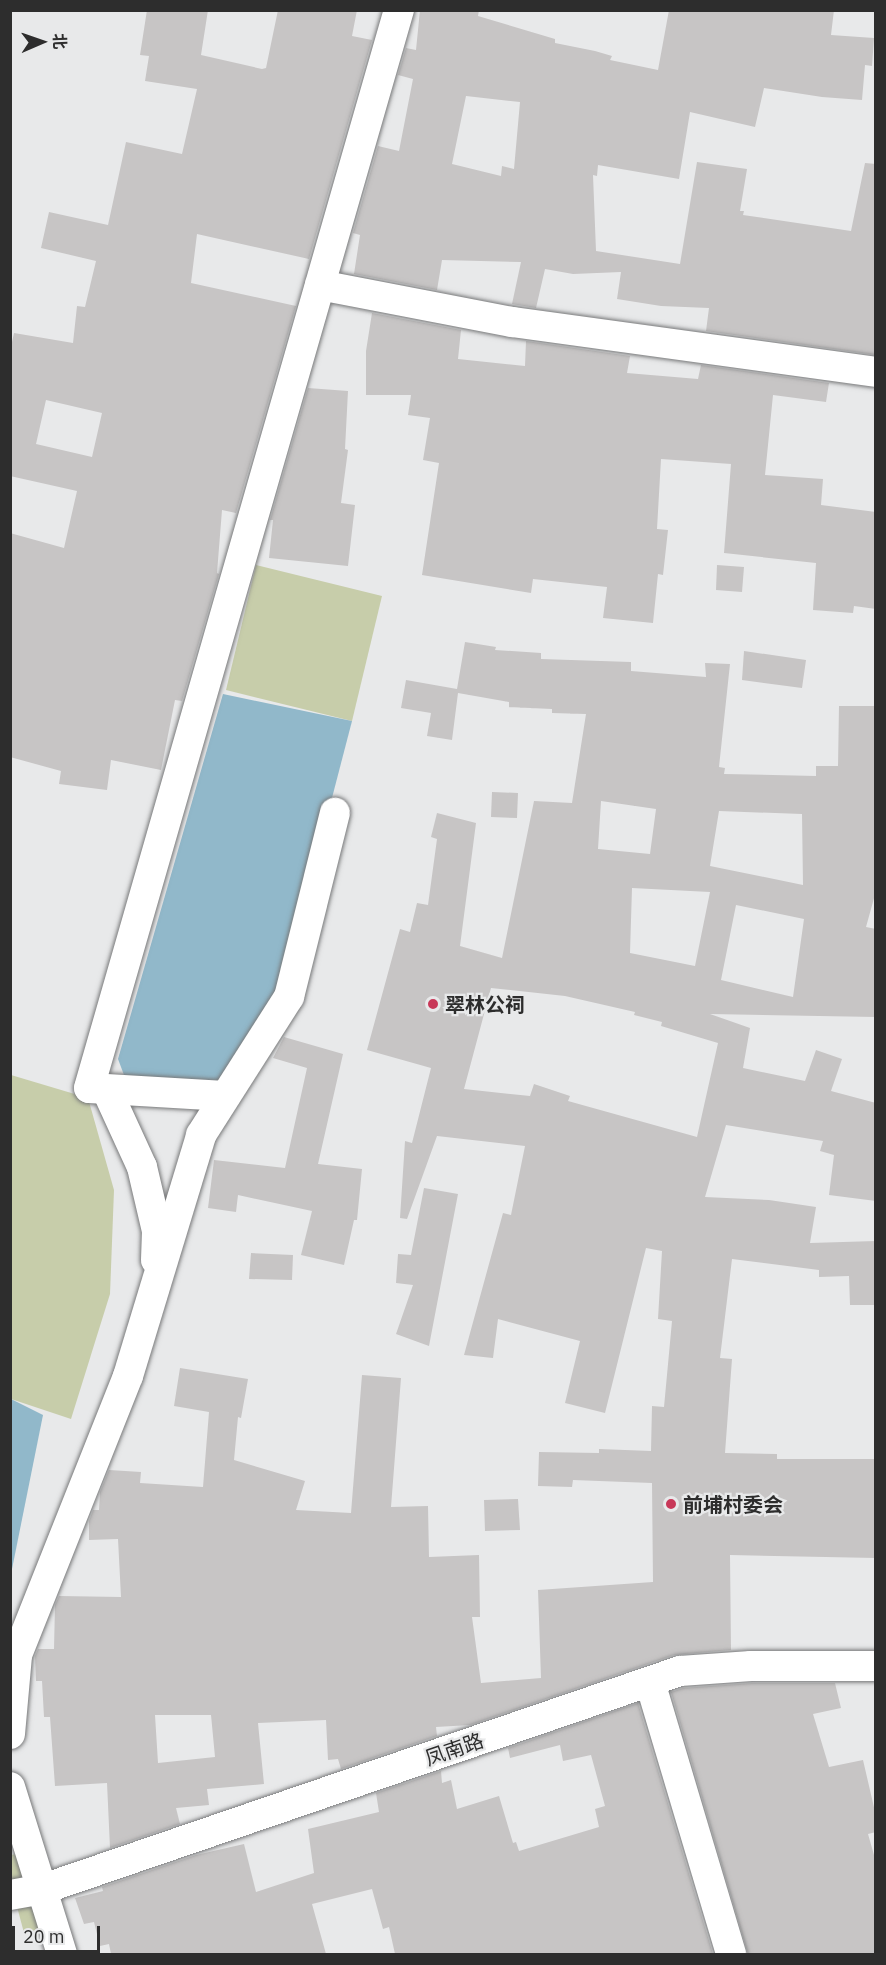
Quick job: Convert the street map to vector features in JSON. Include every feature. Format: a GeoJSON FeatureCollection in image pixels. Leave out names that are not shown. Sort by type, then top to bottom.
{"type":"FeatureCollection","features":[{"type":"Feature","properties":{"kind":"street"},"geometry":{"type":"LineString","coordinates":[[225,1096],[89,1088],[399,10]]}},
{"type":"Feature","properties":{"kind":"street"},"geometry":{"type":"LineString","coordinates":[[320,285],[512,322],[876,372]]}},
{"type":"Feature","properties":{"kind":"street"},"geometry":{"type":"LineString","coordinates":[[10,1734],[17,1655],[128,1376],[201,1135],[289,996],[335,813]]}},
{"type":"Feature","properties":{"kind":"street"},"geometry":{"type":"LineString","coordinates":[[109,1095],[142,1167],[157,1231],[155,1289]]}},
{"type":"Feature","properties":{"kind":"street","name":"凤南路"},"geometry":{"type":"LineString","coordinates":[[10,1895],[43,1889],[680,1671],[739,1667],[876,1666]]}},
{"type":"Feature","properties":{"kind":"street"},"geometry":{"type":"LineString","coordinates":[[650,1682],[731,1954]]}},
{"type":"Feature","properties":{"kind":"street"},"geometry":{"type":"LineString","coordinates":[[10,1787],[62,1954]]}},
{"type":"Feature","properties":{"kind":"green space"},"geometry":{"type":"Polygon","coordinates":[[[256,565],[382,596],[352,721],[226,690],[256,565]]]}},
{"type":"Feature","properties":{"kind":"green space"},"geometry":{"type":"Polygon","coordinates":[[[11,1075],[88,1098],[114,1190],[110,1294],[71,1419],[11,1399],[11,1075]]]}},
{"type":"Feature","properties":{"kind":"green space"},"geometry":{"type":"Polygon","coordinates":[[[26,1853],[53,1926],[24,1933],[11,1884],[10,1855],[26,1853]]]}},
{"type":"Feature","properties":{"kind":"water"},"geometry":{"type":"Polygon","coordinates":[[[223,694],[352,721],[281,994],[222,1085],[127,1083],[118,1059],[223,694]]]}},
{"type":"Feature","properties":{"kind":"water"},"geometry":{"type":"Polygon","coordinates":[[[11,1399],[43,1415],[11,1574],[11,1399]]]}},
{"type":"Feature","properties":{"kind":"building"},"geometry":{"type":"Polygon","coordinates":[[[147,10],[208,10],[201,55],[262,69],[266,68],[278,10],[357,10],[352,36],[372,40],[309,259],[197,234],[191,283],[296,306],[236,513],[222,510],[217,573],[219,574],[182,701],[175,700],[161,770],[111,760],[107,790],[59,784],[61,771],[10,757],[10,533],[64,548],[77,491],[10,476],[10,351],[14,333],[73,343],[77,306],[85,307],[96,261],[41,248],[49,212],[108,225],[126,142],[182,154],[197,89],[145,81],[149,56],[140,55],[147,10]],[[46,400],[36,444],[92,457],[102,413],[46,400]]]}},
{"type":"Feature","properties":{"kind":"building"},"geometry":{"type":"Polygon","coordinates":[[[420,10],[479,10],[478,16],[555,39],[555,43],[612,56],[610,60],[658,70],[669,10],[834,10],[831,35],[874,38],[872,66],[865,65],[862,100],[822,97],[764,88],[755,127],[690,112],[679,179],[598,165],[597,176],[593,175],[596,251],[680,264],[697,162],[747,169],[740,211],[744,211],[743,215],[851,231],[865,163],[876,164],[876,355],[706,331],[709,308],[661,306],[617,299],[621,272],[573,274],[545,269],[536,308],[512,304],[521,262],[442,260],[437,290],[354,274],[360,235],[353,233],[378,146],[399,151],[413,79],[398,75],[406,48],[416,50],[420,10]],[[466,96],[452,164],[501,176],[502,166],[514,169],[520,102],[466,96]]]}},
{"type":"Feature","properties":{"kind":"building"},"geometry":{"type":"Polygon","coordinates":[[[372,313],[461,330],[458,359],[525,366],[526,341],[630,356],[627,373],[698,379],[701,365],[829,383],[826,402],[773,395],[765,475],[823,479],[821,505],[876,512],[876,609],[854,606],[853,613],[813,610],[816,563],[724,553],[731,464],[661,459],[657,529],[668,530],[663,575],[658,574],[653,623],[603,618],[607,587],[533,579],[531,593],[422,575],[439,463],[423,460],[430,418],[408,415],[411,395],[366,395],[366,351],[372,313]]]}},
{"type":"Feature","properties":{"kind":"building"},"geometry":{"type":"Polygon","coordinates":[[[308,388],[348,391],[345,449],[348,450],[341,503],[355,505],[348,566],[269,558],[273,520],[270,520],[308,388]]]}},
{"type":"Feature","properties":{"kind":"building"},"geometry":{"type":"Polygon","coordinates":[[[717,565],[744,567],[742,592],[716,590],[717,565]]]}},
{"type":"Feature","properties":{"kind":"building"},"geometry":{"type":"Polygon","coordinates":[[[465,642],[496,647],[495,650],[541,653],[541,659],[631,662],[631,671],[706,677],[705,663],[730,664],[719,767],[725,768],[724,774],[816,776],[816,766],[838,766],[839,706],[876,706],[876,891],[866,927],[876,929],[876,1017],[710,1014],[750,1028],[743,1068],[805,1081],[816,1050],[842,1059],[831,1091],[876,1103],[876,1201],[829,1195],[834,1155],[820,1151],[823,1141],[726,1125],[705,1197],[769,1200],[816,1207],[810,1243],[876,1241],[876,1305],[850,1305],[849,1276],[819,1277],[819,1270],[732,1259],[720,1358],[732,1359],[725,1453],[777,1454],[777,1459],[876,1459],[876,1558],[730,1555],[731,1650],[674,1655],[470,1725],[436,1727],[437,1736],[341,1769],[338,1759],[328,1760],[326,1720],[258,1723],[264,1784],[207,1789],[209,1805],[176,1808],[180,1824],[110,1848],[107,1783],[55,1786],[50,1717],[44,1717],[42,1681],[36,1681],[35,1656],[38,1649],[54,1649],[55,1605],[59,1596],[121,1597],[118,1539],[89,1540],[89,1521],[93,1510],[99,1510],[100,1492],[109,1470],[141,1472],[140,1483],[203,1487],[209,1412],[174,1406],[180,1368],[248,1379],[241,1418],[238,1417],[234,1460],[305,1481],[296,1510],[351,1513],[362,1375],[401,1378],[391,1507],[428,1506],[429,1557],[479,1555],[480,1617],[472,1617],[481,1683],[541,1678],[538,1590],[653,1582],[652,1483],[573,1480],[572,1487],[538,1486],[539,1452],[599,1453],[599,1449],[651,1451],[652,1406],[664,1407],[672,1321],[658,1319],[662,1251],[646,1248],[605,1413],[565,1403],[580,1341],[498,1319],[493,1358],[464,1355],[503,1213],[511,1215],[525,1146],[437,1136],[407,1219],[400,1218],[405,1141],[412,1143],[431,1068],[367,1050],[400,929],[410,932],[417,903],[428,905],[437,839],[431,837],[437,813],[476,823],[460,946],[502,958],[534,801],[572,803],[586,714],[552,713],[552,709],[509,707],[509,702],[458,693],[452,740],[427,736],[431,713],[401,708],[406,680],[457,689],[465,642]],[[601,801],[598,849],[650,854],[656,809],[601,801]],[[719,811],[710,866],[803,885],[802,814],[719,811]],[[632,888],[630,953],[695,966],[710,892],[632,888]],[[736,905],[721,980],[793,997],[804,919],[736,905]],[[491,988],[464,1089],[530,1096],[534,1084],[570,1096],[568,1101],[697,1137],[718,1043],[661,1026],[662,1022],[634,1015],[635,1012],[565,996],[491,988]],[[155,1715],[158,1763],[215,1757],[211,1715],[155,1715]]]}},
{"type":"Feature","properties":{"kind":"building"},"geometry":{"type":"Polygon","coordinates":[[[744,651],[806,660],[802,688],[742,680],[744,651]]]}},
{"type":"Feature","properties":{"kind":"building"},"geometry":{"type":"Polygon","coordinates":[[[492,792],[518,793],[517,818],[491,817],[492,792]]]}},
{"type":"Feature","properties":{"kind":"building"},"geometry":{"type":"Polygon","coordinates":[[[284,1037],[343,1054],[318,1164],[362,1169],[357,1220],[354,1220],[344,1265],[301,1255],[312,1211],[238,1195],[236,1212],[208,1208],[214,1160],[285,1168],[307,1068],[273,1058],[284,1037]]]}},
{"type":"Feature","properties":{"kind":"building"},"geometry":{"type":"Polygon","coordinates":[[[424,1188],[458,1194],[429,1346],[396,1334],[413,1285],[396,1283],[398,1254],[411,1255],[424,1188]]]}},
{"type":"Feature","properties":{"kind":"building"},"geometry":{"type":"Polygon","coordinates":[[[251,1253],[293,1255],[292,1280],[249,1279],[251,1253]]]}},
{"type":"Feature","properties":{"kind":"building"},"geometry":{"type":"Polygon","coordinates":[[[518,1499],[520,1530],[485,1531],[484,1500],[518,1499]]]}},
{"type":"Feature","properties":{"kind":"building"},"geometry":{"type":"Polygon","coordinates":[[[752,1683],[835,1683],[841,1708],[813,1714],[829,1767],[863,1760],[876,1816],[876,1832],[868,1834],[876,1862],[876,1954],[748,1954],[671,1692],[683,1688],[752,1683]]]}},
{"type":"Feature","properties":{"kind":"building"},"geometry":{"type":"Polygon","coordinates":[[[638,1703],[713,1954],[395,1954],[389,1927],[383,1929],[372,1889],[312,1904],[326,1954],[111,1954],[109,1944],[100,1946],[94,1922],[84,1924],[75,1898],[103,1891],[102,1887],[196,1855],[244,1844],[256,1892],[314,1873],[308,1829],[379,1812],[376,1793],[441,1771],[442,1783],[451,1780],[457,1809],[499,1796],[513,1843],[516,1842],[519,1851],[599,1827],[595,1809],[605,1806],[591,1755],[563,1761],[560,1745],[510,1758],[508,1748],[638,1703]]]}},
{"type":"Feature","properties":{"kind":"place","name":"翠林公祠"},"geometry":{"type":"Point","coordinates":[433,1004]}},
{"type":"Feature","properties":{"kind":"place","name":"前埔村委会"},"geometry":{"type":"Point","coordinates":[671,1504]}}]}
